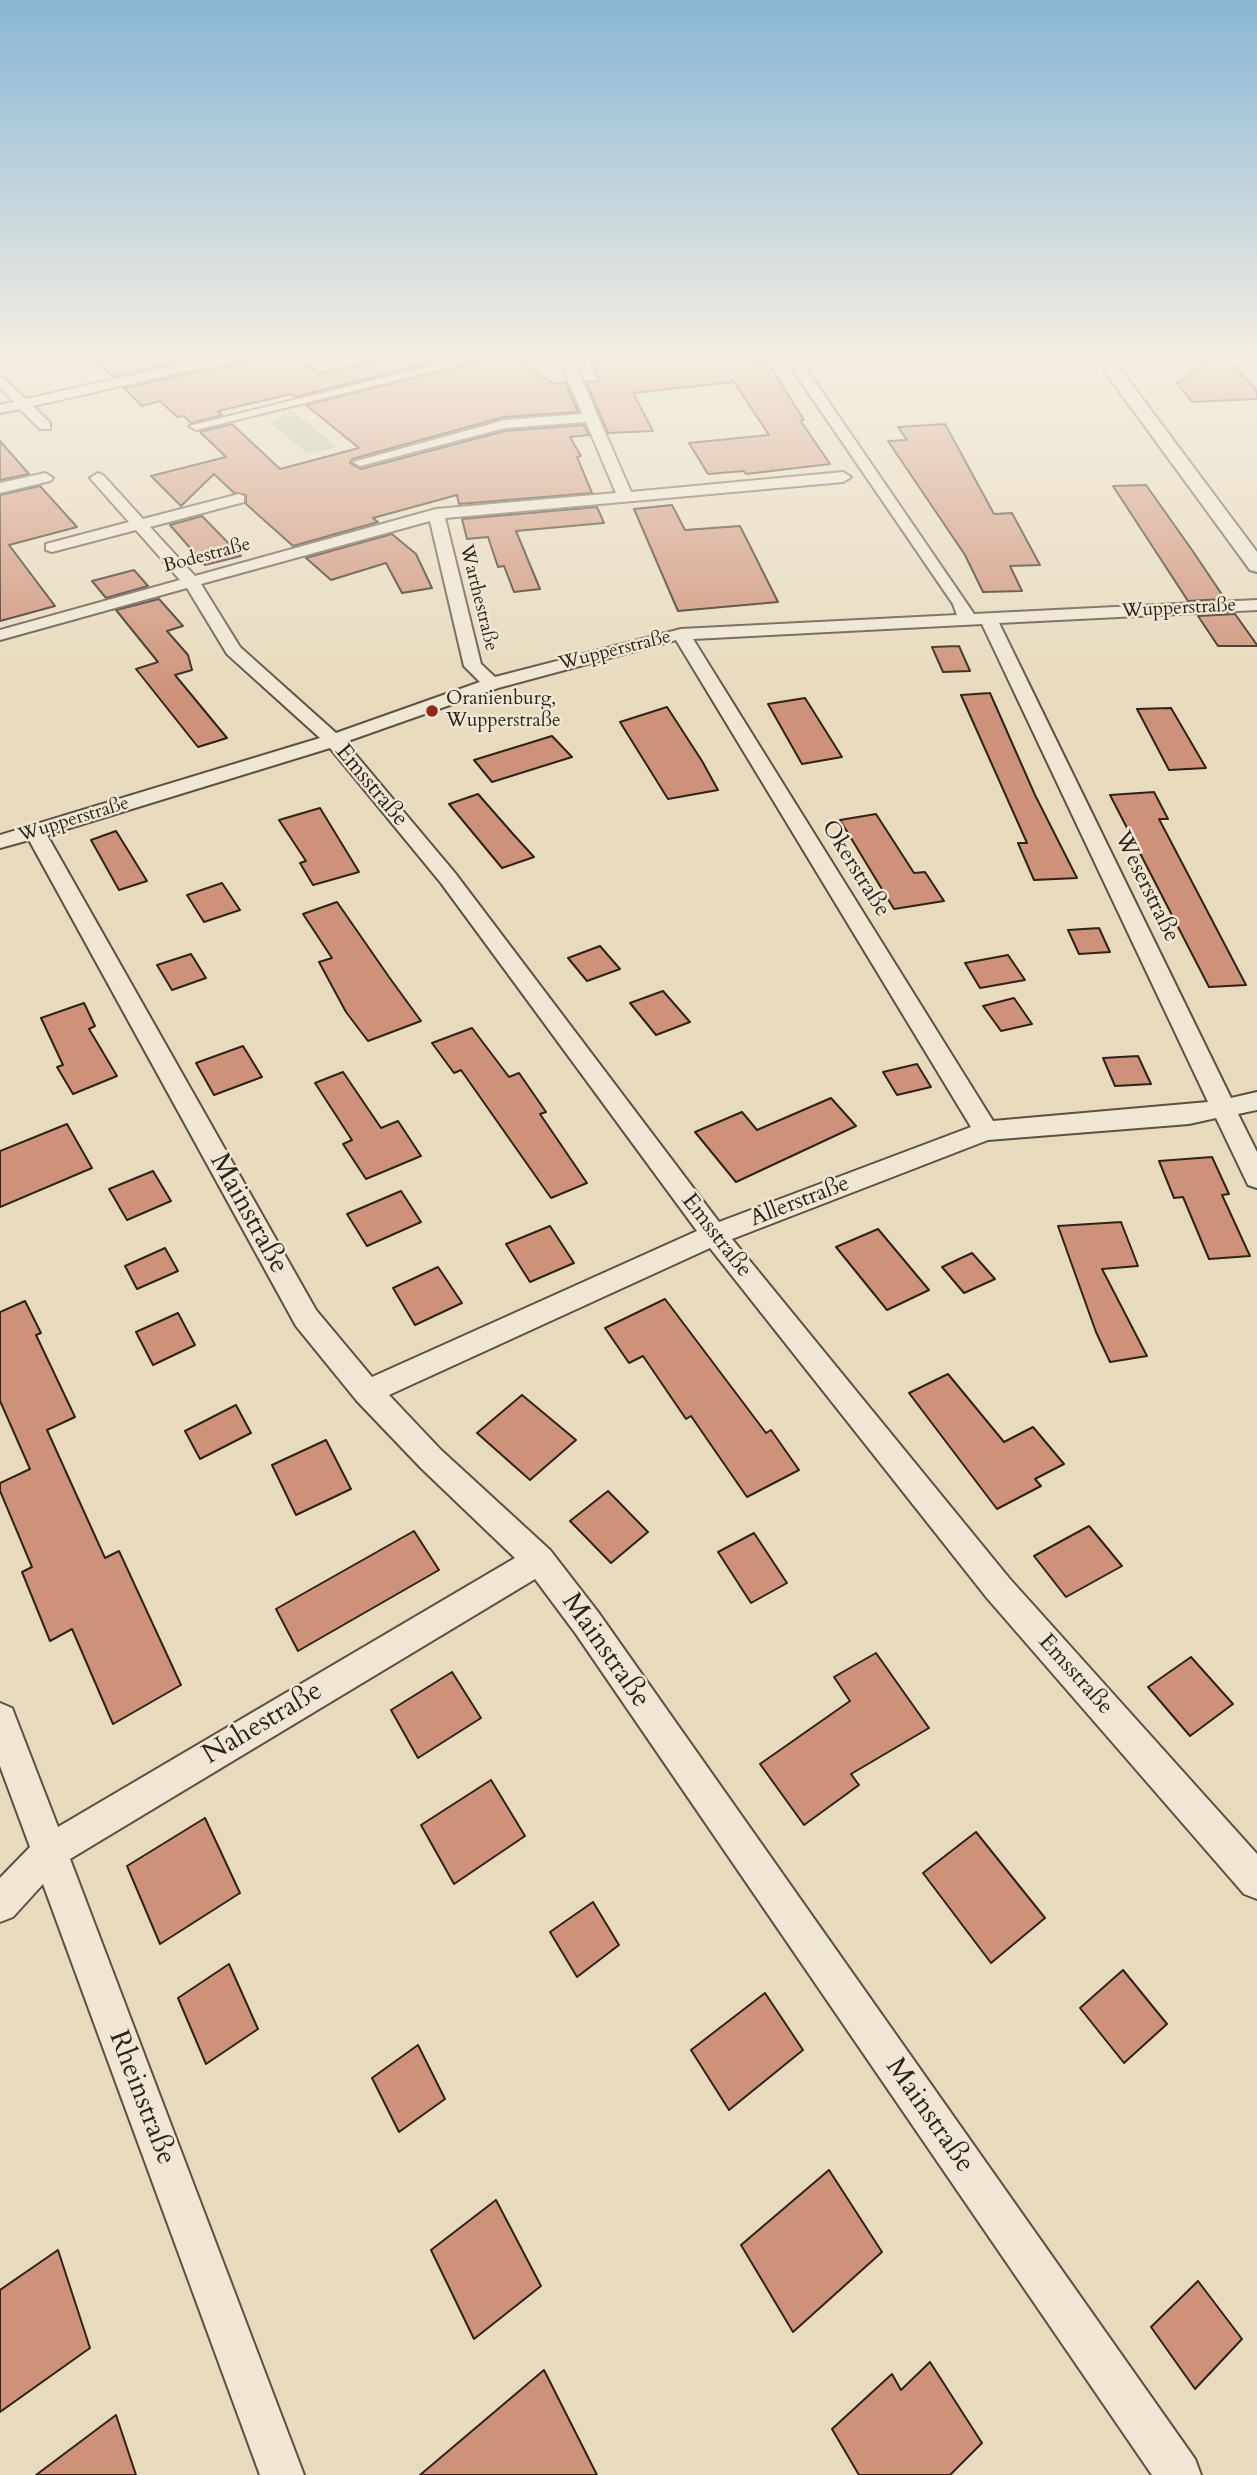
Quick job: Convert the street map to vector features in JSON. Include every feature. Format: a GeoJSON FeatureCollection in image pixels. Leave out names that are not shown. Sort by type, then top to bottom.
{"type":"FeatureCollection","features":[{"type":"Feature","properties":{"kind":"street"},"geometry":{"type":"LineString","coordinates":[[614,470],[625,496]]}},
{"type":"Feature","properties":{"kind":"street","name":"Weserstraße"},"geometry":{"type":"LineString","coordinates":[[868,470],[961,604],[977,618],[1257,1178]]}},
{"type":"Feature","properties":{"kind":"street"},"geometry":{"type":"LineString","coordinates":[[1186,470],[1257,566]]}},
{"type":"Feature","properties":{"kind":"street","name":"Bodestraße"},"geometry":{"type":"LineString","coordinates":[[0,635],[436,514],[842,477]]}},
{"type":"Feature","properties":{"kind":"street"},"geometry":{"type":"LineString","coordinates":[[0,488],[45,478]]}},
{"type":"Feature","properties":{"kind":"street","name":"Emsstraße"},"geometry":{"type":"LineString","coordinates":[[98,478],[191,582],[233,650],[334,741],[448,878],[714,1235],[998,1588],[1257,1881]]}},
{"type":"Feature","properties":{"kind":"street"},"geometry":{"type":"LineString","coordinates":[[52,547],[239,499]]}},
{"type":"Feature","properties":{"kind":"street","name":"Warthestraße"},"geometry":{"type":"LineString","coordinates":[[436,514],[473,666],[492,684]]}},
{"type":"Feature","properties":{"kind":"street","name":"Wupperstraße"},"geometry":{"type":"LineString","coordinates":[[0,842],[334,741],[492,684],[650,640],[681,634],[1257,605]]}},
{"type":"Feature","properties":{"kind":"street","name":"Okerstraße"},"geometry":{"type":"LineString","coordinates":[[681,634],[985,1131]]}},
{"type":"Feature","properties":{"kind":"street","name":"Mainstraße"},"geometry":{"type":"LineString","coordinates":[[35,832],[306,1318],[367,1392],[431,1459],[539,1560],[587,1623],[1179,2475]]}},
{"type":"Feature","properties":{"kind":"street","name":"Allerstraße"},"geometry":{"type":"LineString","coordinates":[[367,1392],[714,1235],[985,1131],[1189,1115],[1257,1101]]}},
{"type":"Feature","properties":{"kind":"street","name":"Nahestraße"},"geometry":{"type":"LineString","coordinates":[[0,1904],[48,1852],[539,1560]]}},
{"type":"Feature","properties":{"kind":"street","name":"Rheinstraße"},"geometry":{"type":"LineString","coordinates":[[0,1720],[282,2475]]}},
{"type":"Feature","properties":{"kind":"building"},"geometry":{"type":"Polygon","coordinates":[[[0,470],[25,470],[29,474],[0,480],[0,470]]]}},
{"type":"Feature","properties":{"kind":"building"},"geometry":{"type":"Polygon","coordinates":[[[177,470],[582,470],[592,493],[459,504],[457,495],[373,518],[378,522],[293,546],[246,504],[246,495],[234,493],[214,474],[181,506],[151,476],[177,470]]]}},
{"type":"Feature","properties":{"kind":"building"},"geometry":{"type":"Polygon","coordinates":[[[705,470],[784,470],[746,474],[744,471],[708,474],[705,470]]]}},
{"type":"Feature","properties":{"kind":"building"},"geometry":{"type":"Polygon","coordinates":[[[907,470],[970,470],[994,514],[1012,513],[1040,565],[1010,566],[1022,591],[983,592],[965,555],[907,470]]]}},
{"type":"Feature","properties":{"kind":"building"},"geometry":{"type":"Polygon","coordinates":[[[1146,485],[1225,599],[1188,601],[1113,486],[1146,485]]]}},
{"type":"Feature","properties":{"kind":"building"},"geometry":{"type":"Polygon","coordinates":[[[40,486],[77,527],[9,545],[55,606],[0,621],[0,495],[40,486]]]}},
{"type":"Feature","properties":{"kind":"building"},"geometry":{"type":"Polygon","coordinates":[[[672,505],[685,530],[740,526],[778,602],[678,611],[634,509],[672,505]]]}},
{"type":"Feature","properties":{"kind":"building"},"geometry":{"type":"Polygon","coordinates":[[[597,507],[604,523],[516,531],[540,589],[514,592],[504,566],[498,567],[488,537],[467,539],[462,519],[597,507]]]}},
{"type":"Feature","properties":{"kind":"building"},"geometry":{"type":"Polygon","coordinates":[[[202,516],[241,556],[205,565],[170,525],[202,516]]]}},
{"type":"Feature","properties":{"kind":"building"},"geometry":{"type":"Polygon","coordinates":[[[392,534],[416,554],[432,588],[402,593],[386,563],[331,580],[306,558],[392,534]]]}},
{"type":"Feature","properties":{"kind":"building"},"geometry":{"type":"Polygon","coordinates":[[[134,570],[148,586],[106,598],[92,581],[134,570]]]}},
{"type":"Feature","properties":{"kind":"building"},"geometry":{"type":"Polygon","coordinates":[[[159,599],[183,626],[167,631],[188,655],[192,670],[175,675],[227,738],[198,747],[136,669],[158,662],[116,610],[159,599]]]}},
{"type":"Feature","properties":{"kind":"building"},"geometry":{"type":"Polygon","coordinates":[[[1235,614],[1257,646],[1218,646],[1198,616],[1235,614]]]}},
{"type":"Feature","properties":{"kind":"building"},"geometry":{"type":"Polygon","coordinates":[[[959,646],[970,671],[943,672],[932,647],[959,646]]]}},
{"type":"Feature","properties":{"kind":"building"},"geometry":{"type":"Polygon","coordinates":[[[990,693],[1035,795],[1077,878],[1034,880],[1018,843],[1027,843],[961,695],[990,693]]]}},
{"type":"Feature","properties":{"kind":"building"},"geometry":{"type":"Polygon","coordinates":[[[805,698],[842,757],[802,764],[768,704],[805,698]]]}},
{"type":"Feature","properties":{"kind":"building"},"geometry":{"type":"Polygon","coordinates":[[[667,707],[718,790],[668,799],[620,722],[667,707]]]}},
{"type":"Feature","properties":{"kind":"building"},"geometry":{"type":"Polygon","coordinates":[[[1171,708],[1206,768],[1169,770],[1137,709],[1171,708]]]}},
{"type":"Feature","properties":{"kind":"building"},"geometry":{"type":"Polygon","coordinates":[[[552,736],[572,757],[492,782],[474,760],[552,736]]]}},
{"type":"Feature","properties":{"kind":"building"},"geometry":{"type":"Polygon","coordinates":[[[1154,792],[1168,819],[1159,819],[1246,985],[1209,987],[1110,795],[1154,792]]]}},
{"type":"Feature","properties":{"kind":"building"},"geometry":{"type":"Polygon","coordinates":[[[478,794],[534,857],[502,868],[449,804],[478,794]]]}},
{"type":"Feature","properties":{"kind":"building"},"geometry":{"type":"Polygon","coordinates":[[[320,808],[359,872],[313,885],[300,863],[306,861],[279,820],[320,808]]]}},
{"type":"Feature","properties":{"kind":"building"},"geometry":{"type":"Polygon","coordinates":[[[876,814],[914,873],[925,872],[944,901],[894,909],[840,820],[876,814]]]}},
{"type":"Feature","properties":{"kind":"building"},"geometry":{"type":"Polygon","coordinates":[[[116,831],[147,881],[119,890],[91,840],[116,831]]]}},
{"type":"Feature","properties":{"kind":"building"},"geometry":{"type":"Polygon","coordinates":[[[222,883],[240,910],[204,922],[187,895],[222,883]]]}},
{"type":"Feature","properties":{"kind":"building"},"geometry":{"type":"Polygon","coordinates":[[[337,902],[421,1021],[368,1041],[346,1012],[319,962],[332,958],[303,914],[337,902]]]}},
{"type":"Feature","properties":{"kind":"building"},"geometry":{"type":"Polygon","coordinates":[[[1099,928],[1110,952],[1079,954],[1068,930],[1099,928]]]}},
{"type":"Feature","properties":{"kind":"building"},"geometry":{"type":"Polygon","coordinates":[[[600,946],[620,969],[587,981],[568,958],[600,946]]]}},
{"type":"Feature","properties":{"kind":"building"},"geometry":{"type":"Polygon","coordinates":[[[191,954],[206,978],[172,990],[157,965],[191,954]]]}},
{"type":"Feature","properties":{"kind":"building"},"geometry":{"type":"Polygon","coordinates":[[[1008,955],[1025,980],[980,988],[965,963],[1008,955]]]}},
{"type":"Feature","properties":{"kind":"building"},"geometry":{"type":"Polygon","coordinates":[[[663,991],[690,1022],[656,1035],[630,1003],[663,991]]]}},
{"type":"Feature","properties":{"kind":"building"},"geometry":{"type":"Polygon","coordinates":[[[1014,998],[1032,1024],[1001,1031],[983,1006],[1014,998]]]}},
{"type":"Feature","properties":{"kind":"building"},"geometry":{"type":"Polygon","coordinates":[[[84,1003],[95,1026],[89,1029],[117,1076],[73,1094],[57,1067],[63,1065],[41,1018],[84,1003]]]}},
{"type":"Feature","properties":{"kind":"building"},"geometry":{"type":"Polygon","coordinates":[[[472,1028],[509,1077],[519,1073],[546,1112],[540,1114],[587,1183],[551,1198],[461,1070],[454,1073],[432,1043],[472,1028]]]}},
{"type":"Feature","properties":{"kind":"building"},"geometry":{"type":"Polygon","coordinates":[[[243,1046],[262,1077],[214,1095],[196,1063],[243,1046]]]}},
{"type":"Feature","properties":{"kind":"building"},"geometry":{"type":"Polygon","coordinates":[[[1138,1056],[1151,1084],[1115,1086],[1103,1058],[1138,1056]]]}},
{"type":"Feature","properties":{"kind":"building"},"geometry":{"type":"Polygon","coordinates":[[[917,1064],[931,1087],[897,1095],[883,1072],[917,1064]]]}},
{"type":"Feature","properties":{"kind":"building"},"geometry":{"type":"Polygon","coordinates":[[[343,1072],[381,1128],[398,1121],[421,1156],[366,1179],[343,1144],[352,1140],[315,1083],[343,1072]]]}},
{"type":"Feature","properties":{"kind":"building"},"geometry":{"type":"Polygon","coordinates":[[[831,1098],[856,1126],[736,1182],[695,1132],[742,1112],[757,1130],[831,1098]]]}},
{"type":"Feature","properties":{"kind":"building"},"geometry":{"type":"Polygon","coordinates":[[[67,1124],[92,1168],[0,1207],[0,1151],[67,1124]]]}},
{"type":"Feature","properties":{"kind":"building"},"geometry":{"type":"Polygon","coordinates":[[[1212,1157],[1229,1194],[1222,1195],[1250,1256],[1209,1259],[1183,1197],[1174,1198],[1159,1161],[1212,1157]]]}},
{"type":"Feature","properties":{"kind":"building"},"geometry":{"type":"Polygon","coordinates":[[[153,1171],[171,1201],[127,1220],[109,1189],[153,1171]]]}},
{"type":"Feature","properties":{"kind":"building"},"geometry":{"type":"Polygon","coordinates":[[[401,1191],[421,1222],[367,1246],[347,1214],[401,1191]]]}},
{"type":"Feature","properties":{"kind":"building"},"geometry":{"type":"Polygon","coordinates":[[[1121,1222],[1138,1266],[1102,1269],[1147,1356],[1110,1362],[1096,1332],[1058,1226],[1121,1222]]]}},
{"type":"Feature","properties":{"kind":"building"},"geometry":{"type":"Polygon","coordinates":[[[550,1226],[574,1263],[530,1282],[506,1244],[550,1226]]]}},
{"type":"Feature","properties":{"kind":"building"},"geometry":{"type":"Polygon","coordinates":[[[878,1229],[929,1290],[887,1310],[836,1247],[878,1229]]]}},
{"type":"Feature","properties":{"kind":"building"},"geometry":{"type":"Polygon","coordinates":[[[165,1248],[178,1271],[137,1289],[125,1266],[165,1248]]]}},
{"type":"Feature","properties":{"kind":"building"},"geometry":{"type":"Polygon","coordinates":[[[972,1253],[995,1279],[964,1293],[942,1267],[972,1253]]]}},
{"type":"Feature","properties":{"kind":"building"},"geometry":{"type":"Polygon","coordinates":[[[438,1267],[462,1303],[415,1325],[393,1288],[438,1267]]]}},
{"type":"Feature","properties":{"kind":"building"},"geometry":{"type":"Polygon","coordinates":[[[665,1299],[766,1433],[771,1430],[799,1470],[747,1497],[691,1416],[686,1419],[643,1356],[629,1363],[605,1328],[665,1299]]]}},
{"type":"Feature","properties":{"kind":"building"},"geometry":{"type":"Polygon","coordinates":[[[25,1301],[41,1333],[36,1335],[75,1417],[47,1430],[105,1558],[119,1551],[181,1685],[113,1724],[72,1629],[50,1641],[22,1572],[32,1567],[0,1491],[0,1483],[30,1469],[0,1401],[0,1312],[25,1301]]]}},
{"type":"Feature","properties":{"kind":"building"},"geometry":{"type":"Polygon","coordinates":[[[178,1313],[195,1345],[153,1365],[136,1332],[178,1313]]]}},
{"type":"Feature","properties":{"kind":"building"},"geometry":{"type":"Polygon","coordinates":[[[948,1374],[1004,1442],[1033,1427],[1064,1464],[1035,1479],[1041,1486],[997,1509],[909,1393],[948,1374]]]}},
{"type":"Feature","properties":{"kind":"building"},"geometry":{"type":"Polygon","coordinates":[[[522,1395],[576,1440],[530,1480],[477,1433],[522,1395]]]}},
{"type":"Feature","properties":{"kind":"building"},"geometry":{"type":"Polygon","coordinates":[[[236,1405],[251,1433],[200,1459],[185,1431],[236,1405]]]}},
{"type":"Feature","properties":{"kind":"building"},"geometry":{"type":"Polygon","coordinates":[[[326,1440],[351,1489],[296,1515],[272,1465],[326,1440]]]}},
{"type":"Feature","properties":{"kind":"building"},"geometry":{"type":"Polygon","coordinates":[[[608,1491],[648,1532],[611,1563],[570,1521],[608,1491]]]}},
{"type":"Feature","properties":{"kind":"building"},"geometry":{"type":"Polygon","coordinates":[[[1089,1526],[1122,1566],[1066,1597],[1034,1556],[1089,1526]]]}},
{"type":"Feature","properties":{"kind":"building"},"geometry":{"type":"Polygon","coordinates":[[[414,1531],[439,1570],[298,1651],[276,1609],[414,1531]]]}},
{"type":"Feature","properties":{"kind":"building"},"geometry":{"type":"Polygon","coordinates":[[[754,1533],[787,1583],[751,1603],[718,1552],[754,1533]]]}},
{"type":"Feature","properties":{"kind":"building"},"geometry":{"type":"Polygon","coordinates":[[[876,1653],[929,1728],[851,1774],[859,1785],[804,1825],[760,1764],[850,1701],[834,1677],[876,1653]]]}},
{"type":"Feature","properties":{"kind":"building"},"geometry":{"type":"Polygon","coordinates":[[[1191,1657],[1233,1704],[1190,1736],[1148,1687],[1191,1657]]]}},
{"type":"Feature","properties":{"kind":"building"},"geometry":{"type":"Polygon","coordinates":[[[452,1672],[481,1718],[418,1758],[391,1710],[452,1672]]]}},
{"type":"Feature","properties":{"kind":"building"},"geometry":{"type":"Polygon","coordinates":[[[491,1780],[525,1836],[454,1884],[421,1825],[491,1780]]]}},
{"type":"Feature","properties":{"kind":"building"},"geometry":{"type":"Polygon","coordinates":[[[205,1818],[240,1893],[160,1944],[127,1866],[205,1818]]]}},
{"type":"Feature","properties":{"kind":"building"},"geometry":{"type":"Polygon","coordinates":[[[976,1832],[1045,1918],[991,1963],[923,1873],[976,1832]]]}},
{"type":"Feature","properties":{"kind":"building"},"geometry":{"type":"Polygon","coordinates":[[[593,1902],[619,1945],[577,1977],[550,1932],[593,1902]]]}},
{"type":"Feature","properties":{"kind":"building"},"geometry":{"type":"Polygon","coordinates":[[[229,1964],[258,2029],[206,2064],[178,1998],[229,1964]]]}},
{"type":"Feature","properties":{"kind":"building"},"geometry":{"type":"Polygon","coordinates":[[[1123,1970],[1167,2024],[1124,2063],[1080,2008],[1123,1970]]]}},
{"type":"Feature","properties":{"kind":"building"},"geometry":{"type":"Polygon","coordinates":[[[765,1993],[803,2050],[729,2110],[691,2050],[765,1993]]]}},
{"type":"Feature","properties":{"kind":"building"},"geometry":{"type":"Polygon","coordinates":[[[418,2045],[445,2099],[399,2132],[372,2078],[418,2045]]]}},
{"type":"Feature","properties":{"kind":"building"},"geometry":{"type":"Polygon","coordinates":[[[829,2170],[882,2252],[793,2332],[741,2245],[829,2170]]]}},
{"type":"Feature","properties":{"kind":"building"},"geometry":{"type":"Polygon","coordinates":[[[496,2200],[541,2286],[474,2339],[431,2250],[496,2200]]]}},
{"type":"Feature","properties":{"kind":"building"},"geometry":{"type":"Polygon","coordinates":[[[58,2250],[90,2348],[0,2412],[0,2290],[58,2250]]]}},
{"type":"Feature","properties":{"kind":"building"},"geometry":{"type":"Polygon","coordinates":[[[1198,2281],[1242,2339],[1195,2389],[1151,2327],[1198,2281]]]}},
{"type":"Feature","properties":{"kind":"building"},"geometry":{"type":"Polygon","coordinates":[[[930,2362],[982,2443],[950,2475],[859,2475],[832,2429],[892,2374],[901,2390],[930,2362]]]}},
{"type":"Feature","properties":{"kind":"building"},"geometry":{"type":"Polygon","coordinates":[[[544,2370],[597,2475],[420,2475],[544,2370]]]}},
{"type":"Feature","properties":{"kind":"building"},"geometry":{"type":"Polygon","coordinates":[[[116,2415],[136,2475],[36,2475],[116,2415]]]}},
{"type":"Feature","properties":{"kind":"place","name":"Oranienburg, Wupperstraße"},"geometry":{"type":"Point","coordinates":[432,711]}}]}
